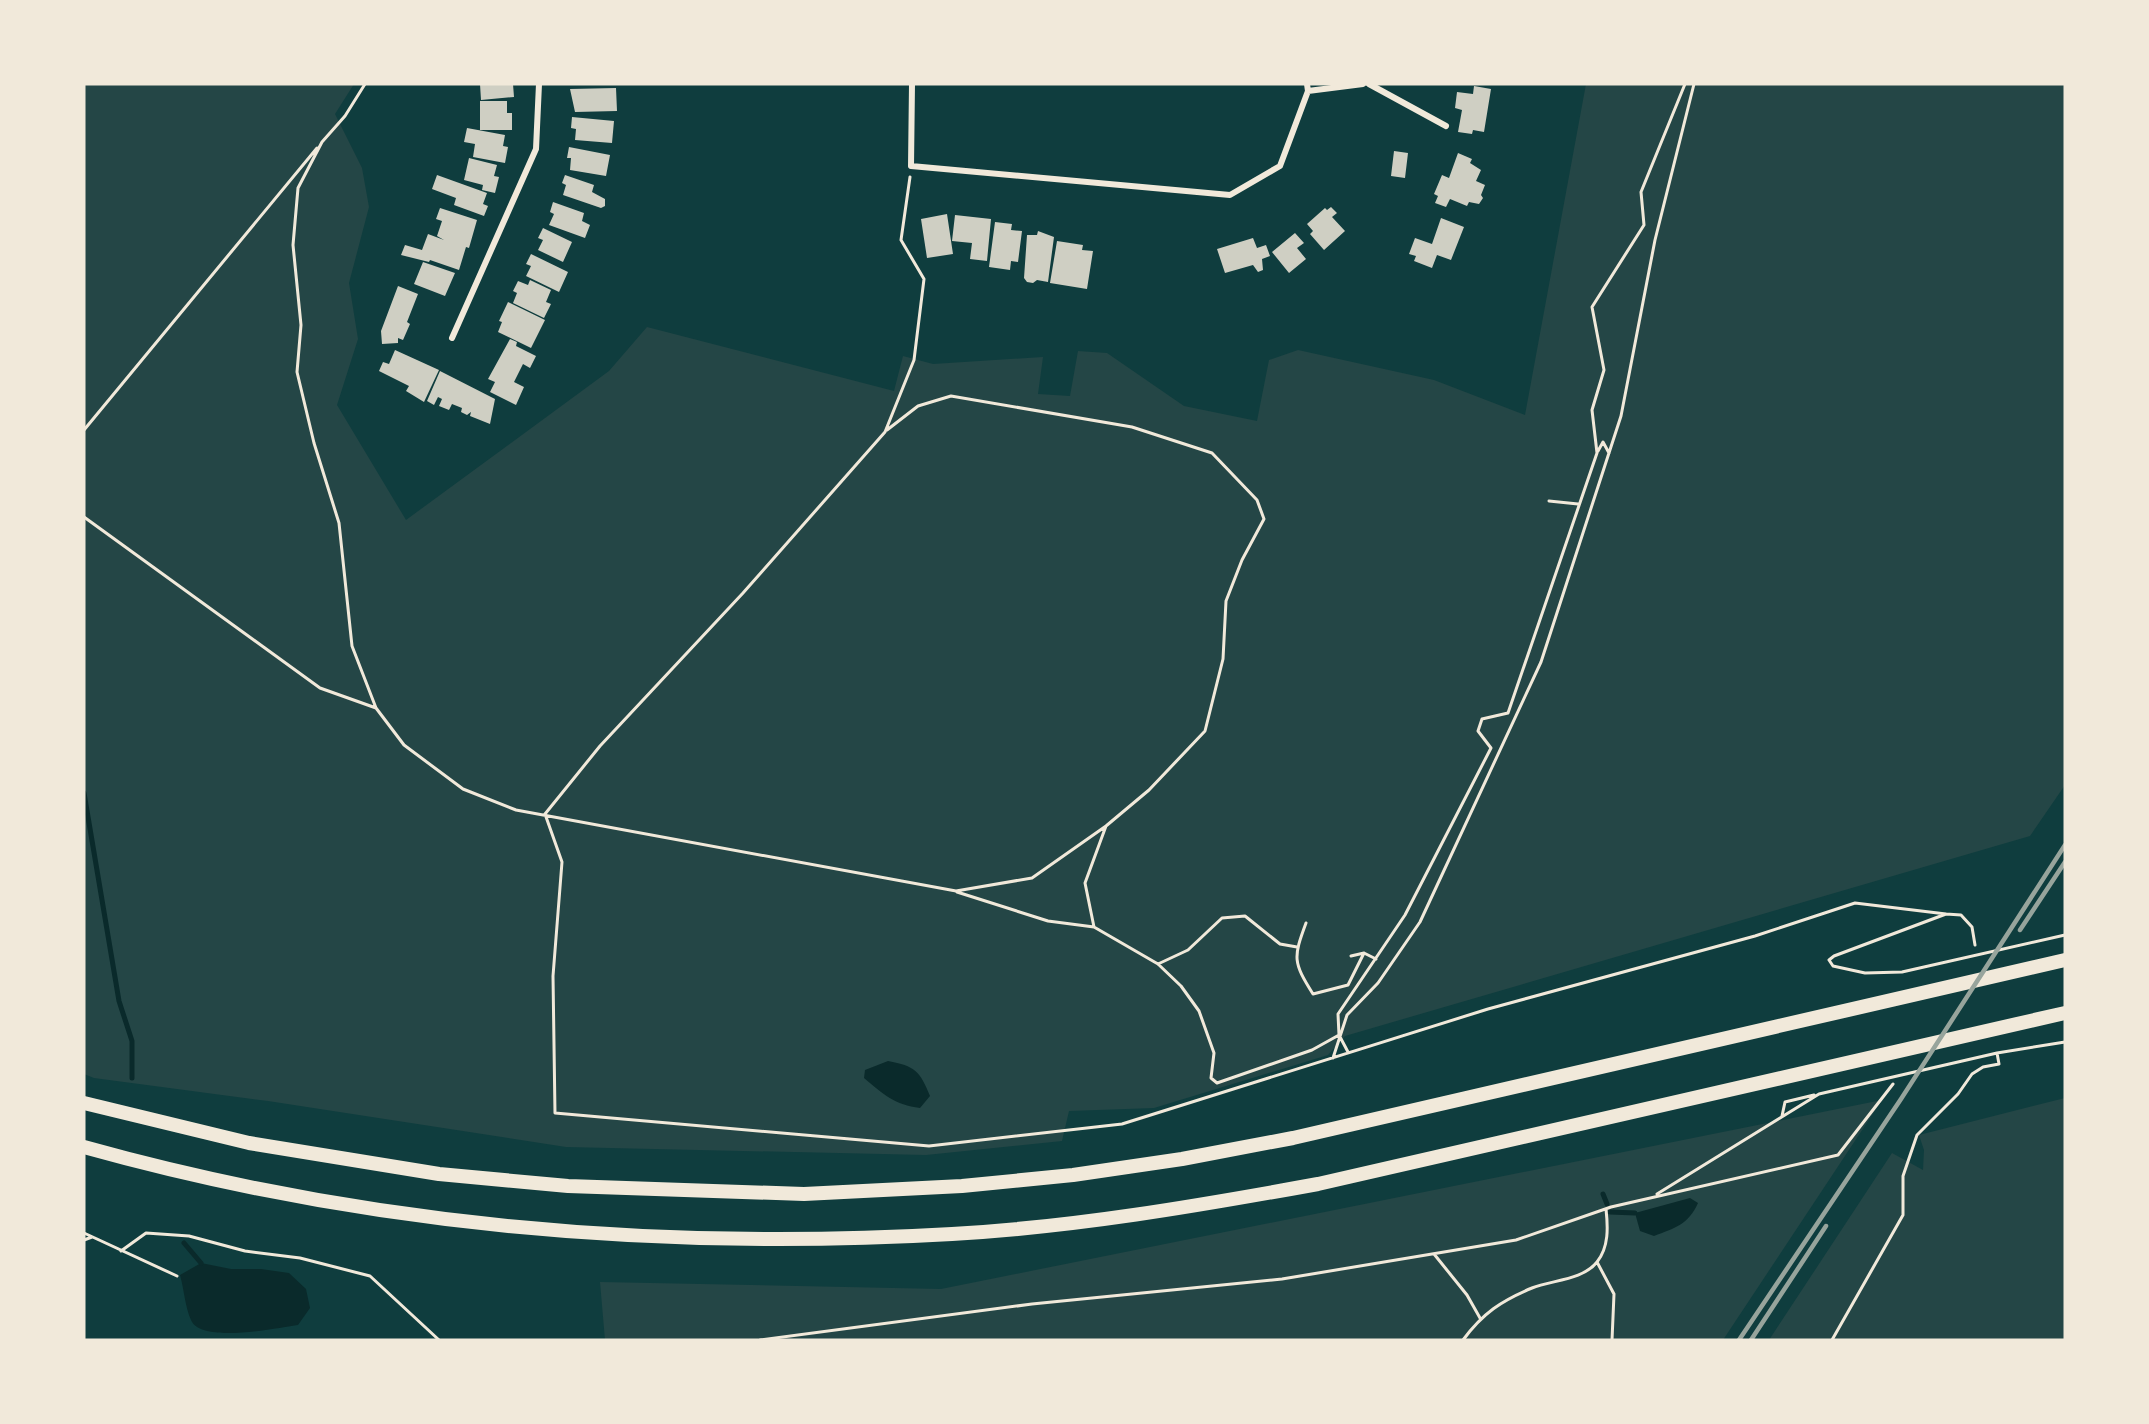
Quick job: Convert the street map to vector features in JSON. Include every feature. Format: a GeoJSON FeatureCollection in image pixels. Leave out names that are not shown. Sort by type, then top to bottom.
{"type":"FeatureCollection","features":[{"type":"Feature","properties":{"kind":"highway"},"geometry":{"type":"LineString","coordinates":[[84,1102],[249,1143],[439,1174],[568,1186],[804,1194],[1039,1179],[1182,1159],[1293,1138],[1845,1013],[2065,960]]}},
{"type":"Feature","properties":{"kind":"highway"},"geometry":{"type":"LineString","coordinates":[[84,1147],[161,1169],[330,1203],[455,1221],[580,1233],[708,1240],[834,1239],[955,1234],[1198,1206],[1307,1186],[2065,1013]]}},
{"type":"Feature","properties":{"kind":"street"},"geometry":{"type":"LineString","coordinates":[[452,338],[536,149],[539,84]]}},
{"type":"Feature","properties":{"kind":"street"},"geometry":{"type":"LineString","coordinates":[[912,84],[911,166],[1230,195],[1280,166],[1308,88],[1363,84]]}},
{"type":"Feature","properties":{"kind":"street"},"geometry":{"type":"LineString","coordinates":[[1369,84],[1446,126]]}},
{"type":"Feature","properties":{"kind":"path"},"geometry":{"type":"LineString","coordinates":[[84,430],[345,116],[365,84]]}},
{"type":"Feature","properties":{"kind":"path"},"geometry":{"type":"LineString","coordinates":[[1597,453],[1592,410],[1604,370],[1592,307],[1644,225],[1641,192],[1685,84]]}},
{"type":"Feature","properties":{"kind":"path"},"geometry":{"type":"LineString","coordinates":[[1333,1058],[1347,1015],[1377,983],[1420,922],[1540,662],[1621,416],[1655,240],[1694,84]]}},
{"type":"Feature","properties":{"kind":"path"},"geometry":{"type":"LineString","coordinates":[[322,142],[298,188],[293,245],[301,325],[297,372],[314,443],[339,523],[352,646],[376,708],[404,745],[463,789],[516,810],[956,891],[1048,921],[1094,927],[1158,964],[1182,986],[1199,1011],[1214,1053],[1211,1078],[1217,1083],[1312,1050],[1339,1035]]}},
{"type":"Feature","properties":{"kind":"path"},"geometry":{"type":"LineString","coordinates":[[885,432],[914,360],[924,279],[901,240],[911,166]]}},
{"type":"Feature","properties":{"kind":"path"},"geometry":{"type":"LineString","coordinates":[[545,814],[600,746],[743,593],[885,432],[918,406],[951,396],[1132,427],[1212,453],[1257,500],[1264,519],[1242,560],[1226,601],[1223,659],[1205,731],[1149,790],[1106,826],[1032,878],[956,891]]}},
{"type":"Feature","properties":{"kind":"path"},"geometry":{"type":"LineString","coordinates":[[1348,1052],[1339,1035],[1338,1014],[1404,915],[1491,748],[1478,731],[1482,719],[1508,713],[1578,504],[1597,453],[1604,442],[1609,454]]}},
{"type":"Feature","properties":{"kind":"path"},"geometry":{"type":"LineString","coordinates":[[1550,501],[1578,504]]}},
{"type":"Feature","properties":{"kind":"path"},"geometry":{"type":"LineString","coordinates":[[84,517],[320,688],[376,708]]}},
{"type":"Feature","properties":{"kind":"path"},"geometry":{"type":"LineString","coordinates":[[545,814],[562,862],[553,976],[555,1113],[929,1146],[1122,1124],[1488,1009],[1755,936],[1856,903],[1961,915],[1972,927],[1975,945]]}},
{"type":"Feature","properties":{"kind":"path"},"geometry":{"type":"LineString","coordinates":[[1094,927],[1085,883],[1106,826]]}},
{"type":"Feature","properties":{"kind":"path"},"geometry":{"type":"LineString","coordinates":[[1946,914],[1834,956],[1829,960],[1833,966],[1865,973],[1902,972],[2065,935]]}},
{"type":"Feature","properties":{"kind":"path"},"geometry":{"type":"LineString","coordinates":[[1158,964],[1188,950],[1222,918],[1245,916],[1280,944],[1297,947]]}},
{"type":"Feature","properties":{"kind":"path"},"geometry":{"type":"LineString","coordinates":[[1306,923],[1297,947],[1297,968],[1313,994],[1348,985],[1364,953]]}},
{"type":"Feature","properties":{"kind":"path"},"geometry":{"type":"LineString","coordinates":[[1351,956],[1364,953],[1376,959]]}},
{"type":"Feature","properties":{"kind":"path"},"geometry":{"type":"LineString","coordinates":[[1781,1117],[1785,1102],[1830,1090],[1997,1053],[2065,1042]]}},
{"type":"Feature","properties":{"kind":"path"},"geometry":{"type":"LineString","coordinates":[[1832,1340],[1903,1215],[1904,1176],[1917,1135],[1958,1094],[1972,1074],[1983,1067],[1999,1064],[1997,1053]]}},
{"type":"Feature","properties":{"kind":"path"},"geometry":{"type":"LineString","coordinates":[[760,1340],[1032,1304],[1282,1279],[1516,1240],[1606,1209],[1838,1155],[1893,1084]]}},
{"type":"Feature","properties":{"kind":"path"},"geometry":{"type":"LineString","coordinates":[[1653,1197],[1819,1094]]}},
{"type":"Feature","properties":{"kind":"path"},"geometry":{"type":"LineString","coordinates":[[1463,1340],[1480,1318],[1498,1304],[1533,1287],[1583,1273],[1597,1262],[1609,1232],[1606,1209]]}},
{"type":"Feature","properties":{"kind":"path"},"geometry":{"type":"LineString","coordinates":[[84,1233],[177,1276]]}},
{"type":"Feature","properties":{"kind":"path"},"geometry":{"type":"LineString","coordinates":[[121,1251],[147,1233],[189,1236],[245,1251],[300,1258],[370,1276],[439,1340]]}},
{"type":"Feature","properties":{"kind":"path"},"geometry":{"type":"LineString","coordinates":[[84,1240],[92,1236]]}},
{"type":"Feature","properties":{"kind":"path"},"geometry":{"type":"LineString","coordinates":[[1434,1254],[1467,1295],[1480,1318]]}},
{"type":"Feature","properties":{"kind":"path"},"geometry":{"type":"LineString","coordinates":[[1597,1262],[1614,1294],[1612,1340]]}},
{"type":"Feature","properties":{"kind":"shaded area"},"geometry":{"type":"Polygon","coordinates":[[[84,84],[354,84],[335,114],[362,168],[369,207],[349,283],[358,339],[337,405],[406,520],[609,371],[647,327],[894,391],[903,356],[933,364],[1043,357],[1038,394],[1070,396],[1078,351],[1107,353],[1184,406],[1257,421],[1269,360],[1298,350],[1434,380],[1525,415],[1586,84],[2065,84],[2065,785],[2030,836],[1345,1036],[1328,1055],[1154,1108],[1069,1111],[1062,1141],[926,1155],[566,1147],[268,1101],[94,1078],[84,1074],[84,84]]]}},
{"type":"Feature","properties":{"kind":"shaded area"},"geometry":{"type":"Polygon","coordinates":[[[888,1061],[905,1065],[919,1075],[930,1096],[920,1108],[896,1101],[883,1094],[864,1078],[865,1070],[888,1061]]]}},
{"type":"Feature","properties":{"kind":"shaded area"},"geometry":{"type":"Polygon","coordinates":[[[2065,1098],[2065,1340],[1769,1340],[1892,1153],[1923,1170],[1924,1150],[1919,1135],[2065,1098]]]}},
{"type":"Feature","properties":{"kind":"shaded area"},"geometry":{"type":"Polygon","coordinates":[[[1882,1100],[1723,1340],[605,1340],[600,1282],[941,1289],[1882,1100]]]}},
{"type":"Feature","properties":{"kind":"shaded area"},"geometry":{"type":"Polygon","coordinates":[[[1690,1198],[1698,1203],[1690,1216],[1680,1225],[1654,1236],[1640,1231],[1635,1213],[1690,1198]]]}},
{"type":"Feature","properties":{"kind":"shaded area"},"geometry":{"type":"Polygon","coordinates":[[[201,1263],[231,1269],[261,1269],[289,1273],[306,1289],[310,1308],[298,1325],[240,1333],[209,1331],[198,1327],[189,1315],[180,1275],[201,1263]]]}},
{"type":"Feature","properties":{"kind":"building"},"geometry":{"type":"Polygon","coordinates":[[[480,84],[513,84],[514,97],[481,100],[480,84]]]}},
{"type":"Feature","properties":{"kind":"building"},"geometry":{"type":"Polygon","coordinates":[[[1474,86],[1491,89],[1484,132],[1473,130],[1472,134],[1458,132],[1462,110],[1455,108],[1457,92],[1473,94],[1474,86]]]}},
{"type":"Feature","properties":{"kind":"building"},"geometry":{"type":"Polygon","coordinates":[[[616,88],[617,111],[575,112],[570,89],[616,88]]]}},
{"type":"Feature","properties":{"kind":"building"},"geometry":{"type":"Polygon","coordinates":[[[480,101],[507,101],[507,113],[512,113],[512,130],[480,130],[480,101]]]}},
{"type":"Feature","properties":{"kind":"building"},"geometry":{"type":"Polygon","coordinates":[[[572,117],[614,121],[612,143],[575,140],[576,129],[571,128],[572,117]]]}},
{"type":"Feature","properties":{"kind":"building"},"geometry":{"type":"Polygon","coordinates":[[[467,128],[505,135],[503,146],[508,147],[505,163],[473,157],[475,144],[464,142],[467,128]]]}},
{"type":"Feature","properties":{"kind":"building"},"geometry":{"type":"Polygon","coordinates":[[[569,147],[610,155],[606,176],[570,170],[571,158],[567,158],[569,147]]]}},
{"type":"Feature","properties":{"kind":"building"},"geometry":{"type":"Polygon","coordinates":[[[1394,151],[1408,153],[1405,178],[1391,176],[1394,151]]]}},
{"type":"Feature","properties":{"kind":"building"},"geometry":{"type":"Polygon","coordinates":[[[1458,153],[1472,159],[1470,163],[1481,170],[1476,181],[1485,185],[1481,195],[1483,198],[1479,204],[1469,202],[1467,206],[1450,199],[1446,207],[1435,203],[1438,196],[1434,194],[1442,175],[1449,178],[1458,153]]]}},
{"type":"Feature","properties":{"kind":"building"},"geometry":{"type":"Polygon","coordinates":[[[469,158],[497,165],[494,176],[499,177],[495,193],[482,190],[483,185],[464,180],[469,158]]]}},
{"type":"Feature","properties":{"kind":"building"},"geometry":{"type":"Polygon","coordinates":[[[437,175],[487,193],[483,204],[488,206],[484,216],[454,205],[456,198],[432,189],[437,175]]]}},
{"type":"Feature","properties":{"kind":"building"},"geometry":{"type":"Polygon","coordinates":[[[565,175],[594,185],[592,192],[605,199],[605,206],[601,208],[563,195],[566,185],[562,183],[565,175]]]}},
{"type":"Feature","properties":{"kind":"building"},"geometry":{"type":"Polygon","coordinates":[[[553,202],[584,213],[582,221],[590,225],[585,238],[549,225],[554,214],[550,212],[553,202]]]}},
{"type":"Feature","properties":{"kind":"building"},"geometry":{"type":"Polygon","coordinates":[[[1331,207],[1337,213],[1332,217],[1345,231],[1324,250],[1310,234],[1313,231],[1307,224],[1325,208],[1327,210],[1331,207]]]}},
{"type":"Feature","properties":{"kind":"building"},"geometry":{"type":"Polygon","coordinates":[[[440,208],[477,220],[469,248],[466,247],[459,270],[430,260],[429,262],[401,255],[405,245],[422,250],[428,234],[444,240],[437,236],[442,221],[436,219],[440,208]]]}},
{"type":"Feature","properties":{"kind":"building"},"geometry":{"type":"Polygon","coordinates":[[[947,214],[953,254],[927,258],[921,219],[947,214]]]}},
{"type":"Feature","properties":{"kind":"building"},"geometry":{"type":"Polygon","coordinates":[[[955,215],[991,219],[987,261],[970,259],[972,243],[952,241],[955,215]]]}},
{"type":"Feature","properties":{"kind":"building"},"geometry":{"type":"Polygon","coordinates":[[[1441,218],[1464,227],[1451,260],[1437,255],[1432,268],[1414,261],[1416,256],[1409,254],[1415,238],[1432,244],[1441,218]]]}},
{"type":"Feature","properties":{"kind":"building"},"geometry":{"type":"Polygon","coordinates":[[[995,222],[1012,224],[1011,230],[1022,231],[1018,262],[1011,261],[1010,270],[989,267],[995,222]]]}},
{"type":"Feature","properties":{"kind":"building"},"geometry":{"type":"Polygon","coordinates":[[[543,228],[572,242],[563,262],[538,250],[543,240],[538,238],[543,228]]]}},
{"type":"Feature","properties":{"kind":"building"},"geometry":{"type":"Polygon","coordinates":[[[1038,231],[1054,237],[1048,282],[1037,280],[1033,283],[1027,282],[1024,278],[1027,235],[1037,235],[1038,231]]]}},
{"type":"Feature","properties":{"kind":"building"},"geometry":{"type":"Polygon","coordinates":[[[1295,233],[1304,243],[1297,248],[1306,259],[1289,273],[1272,252],[1295,233]]]}},
{"type":"Feature","properties":{"kind":"building"},"geometry":{"type":"Polygon","coordinates":[[[1253,238],[1257,248],[1266,245],[1270,256],[1262,259],[1263,270],[1258,272],[1253,265],[1225,273],[1217,249],[1253,238]]]}},
{"type":"Feature","properties":{"kind":"building"},"geometry":{"type":"Polygon","coordinates":[[[1057,241],[1083,245],[1082,250],[1093,251],[1087,289],[1050,283],[1057,241]]]}},
{"type":"Feature","properties":{"kind":"building"},"geometry":{"type":"Polygon","coordinates":[[[531,254],[568,272],[559,292],[526,276],[531,266],[526,264],[531,254]]]}},
{"type":"Feature","properties":{"kind":"building"},"geometry":{"type":"Polygon","coordinates":[[[423,262],[455,273],[445,296],[414,284],[423,262]]]}},
{"type":"Feature","properties":{"kind":"building"},"geometry":{"type":"Polygon","coordinates":[[[530,280],[551,290],[546,302],[551,304],[544,318],[513,303],[517,293],[513,291],[518,281],[528,285],[530,280]]]}},
{"type":"Feature","properties":{"kind":"building"},"geometry":{"type":"Polygon","coordinates":[[[398,286],[418,294],[407,322],[410,324],[403,340],[398,338],[398,343],[382,344],[381,331],[398,286]]]}},
{"type":"Feature","properties":{"kind":"building"},"geometry":{"type":"Polygon","coordinates":[[[508,302],[545,320],[531,348],[498,332],[502,322],[499,321],[508,302]]]}},
{"type":"Feature","properties":{"kind":"building"},"geometry":{"type":"Polygon","coordinates":[[[510,339],[517,342],[516,346],[536,356],[530,368],[523,364],[514,382],[524,387],[516,405],[490,392],[495,382],[488,379],[510,339]]]}},
{"type":"Feature","properties":{"kind":"building"},"geometry":{"type":"Polygon","coordinates":[[[395,350],[439,370],[424,402],[406,391],[409,386],[379,371],[383,362],[389,364],[395,350]]]}},
{"type":"Feature","properties":{"kind":"building"},"geometry":{"type":"Polygon","coordinates":[[[440,371],[495,399],[490,424],[470,416],[471,412],[467,415],[461,412],[462,408],[452,404],[449,410],[439,406],[442,399],[438,397],[434,405],[427,401],[440,371]]]}},
{"type":"Feature","properties":{"kind":"waterway"},"geometry":{"type":"LineString","coordinates":[[84,793],[119,1001],[132,1041],[132,1078]]}},
{"type":"Feature","properties":{"kind":"waterway"},"geometry":{"type":"LineString","coordinates":[[1603,1194],[1607,1204]]}},
{"type":"Feature","properties":{"kind":"waterway"},"geometry":{"type":"LineString","coordinates":[[1610,1212],[1635,1213]]}},
{"type":"Feature","properties":{"kind":"waterway"},"geometry":{"type":"LineString","coordinates":[[184,1243],[201,1263]]}},
{"type":"Feature","properties":{"kind":"railway"},"geometry":{"type":"LineString","coordinates":[[1739,1340],[1901,1099],[2065,845]]}},
{"type":"Feature","properties":{"kind":"railway"},"geometry":{"type":"LineString","coordinates":[[2020,930],[2065,862]]}},
{"type":"Feature","properties":{"kind":"railway"},"geometry":{"type":"LineString","coordinates":[[1751,1340],[1826,1226]]}}]}
